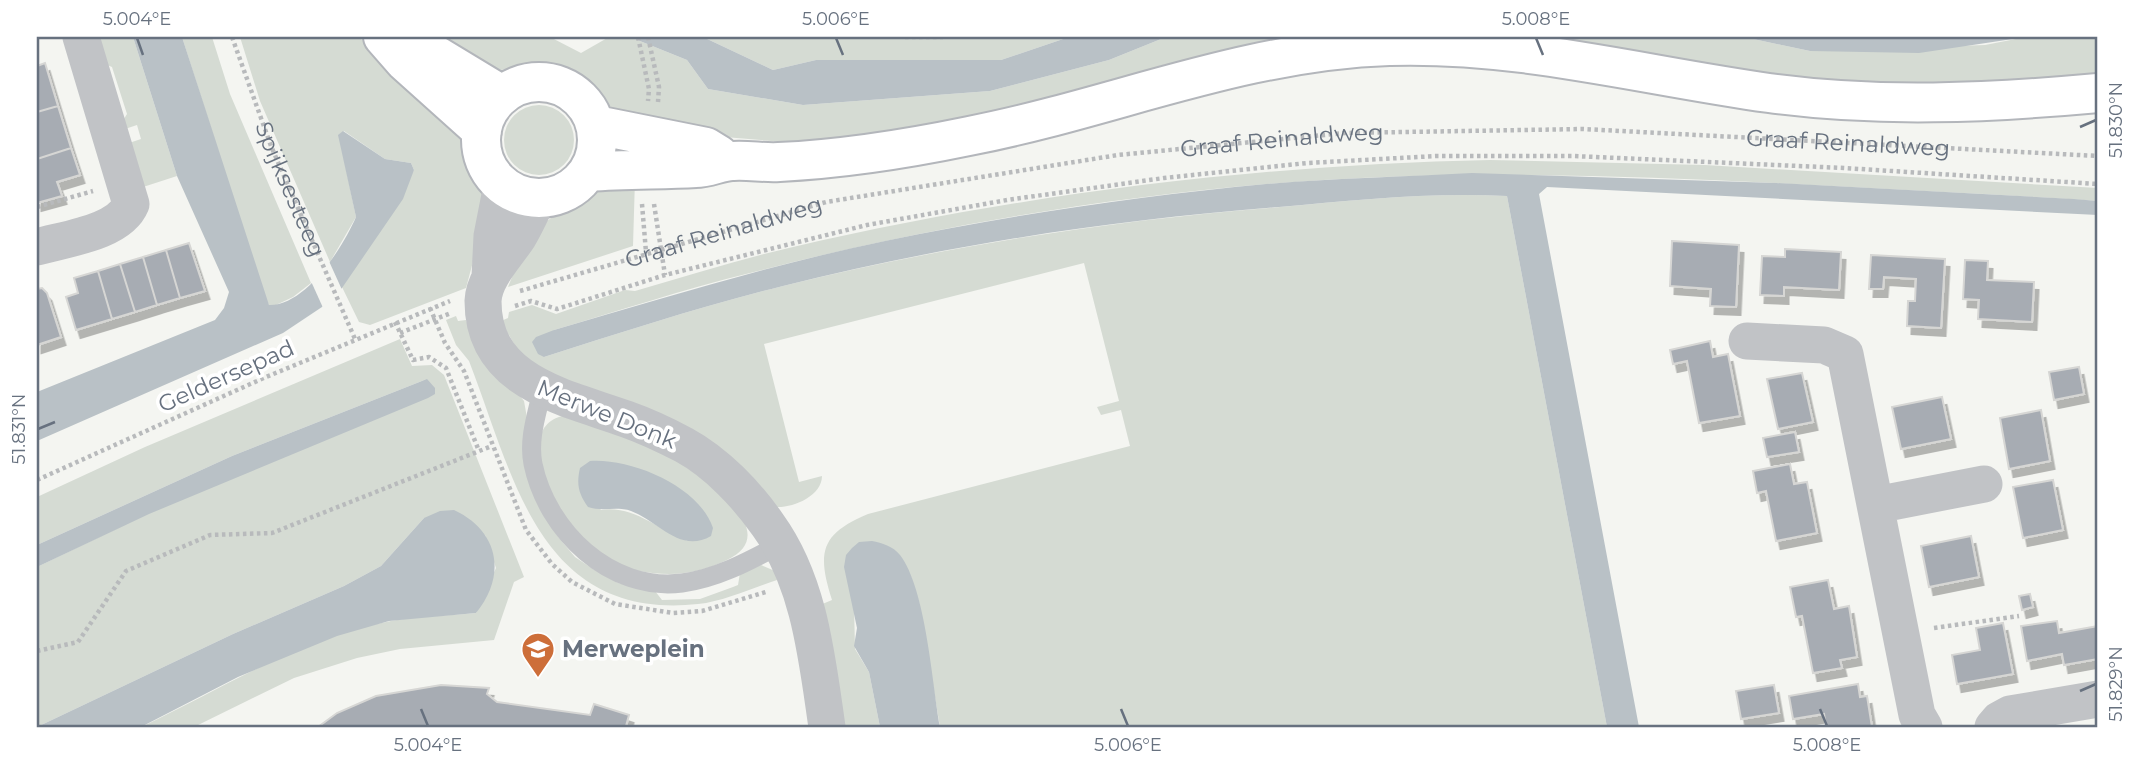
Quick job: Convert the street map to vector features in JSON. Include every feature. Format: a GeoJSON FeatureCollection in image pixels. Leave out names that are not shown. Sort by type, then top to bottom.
{"type":"FeatureCollection","features":[{"type":"Feature","properties":{"kind":"main road"},"geometry":{"type":"LineString","coordinates":[[383,37],[404,61],[482,131]]}},
{"type":"Feature","properties":{"kind":"main road"},"geometry":{"type":"LineString","coordinates":[[406,37],[502,95]]}},
{"type":"Feature","properties":{"kind":"main road","name":"Graaf Reinaldweg"},"geometry":{"type":"LineString","coordinates":[[589,172],[653,167],[700,169],[730,161],[773,163],[902,149],[1023,125],[1250,62],[1316,51],[1387,46],[1451,46],[1526,51],[1703,83],[1844,100],[1940,103],[2098,93]]}},
{"type":"Feature","properties":{"kind":"main road"},"geometry":{"type":"LineString","coordinates":[[533,82],[557,85],[579,97],[596,125],[598,141],[589,172],[567,192],[538,198],[513,192],[502,185],[485,161],[482,131],[485,117],[502,95],[516,86],[533,82]]}},
{"type":"Feature","properties":{"kind":"main road","name":"Graaf Reinaldweg"},"geometry":{"type":"LineString","coordinates":[[596,125],[706,147],[730,161]]}},
{"type":"Feature","properties":{"kind":"street"},"geometry":{"type":"LineString","coordinates":[[37,247],[118,220],[131,204],[81,37]]}},
{"type":"Feature","properties":{"kind":"street","name":"Merwe Donk"},"geometry":{"type":"LineString","coordinates":[[502,185],[492,236],[485,296],[493,344],[519,376],[542,391],[628,420],[688,447],[735,486],[781,544],[809,617],[827,727]]}},
{"type":"Feature","properties":{"kind":"street"},"geometry":{"type":"LineString","coordinates":[[485,296],[538,198]]}},
{"type":"Feature","properties":{"kind":"street"},"geometry":{"type":"LineString","coordinates":[[1747,341],[1825,345],[1845,354],[1917,715],[1924,727]]}},
{"type":"Feature","properties":{"kind":"street"},"geometry":{"type":"LineString","coordinates":[[1876,505],[1984,484]]}},
{"type":"Feature","properties":{"kind":"street"},"geometry":{"type":"LineString","coordinates":[[1993,727],[2010,714],[2098,699]]}},
{"type":"Feature","properties":{"kind":"lane"},"geometry":{"type":"LineString","coordinates":[[542,391],[532,437],[533,463],[552,510],[568,536],[585,554],[627,576],[654,582],[680,583],[710,577],[742,565],[781,544]]}},
{"type":"Feature","properties":{"kind":"path","name":"Spijksesteeg"},"geometry":{"type":"LineString","coordinates":[[232,37],[271,146],[355,339]]}},
{"type":"Feature","properties":{"kind":"path"},"geometry":{"type":"LineString","coordinates":[[638,37],[649,89]]}},
{"type":"Feature","properties":{"kind":"path"},"geometry":{"type":"LineString","coordinates":[[648,37],[659,86]]}},
{"type":"Feature","properties":{"kind":"path"},"geometry":{"type":"LineString","coordinates":[[905,37],[943,37]]}},
{"type":"Feature","properties":{"kind":"path","name":"Graaf Reinaldweg"},"geometry":{"type":"LineString","coordinates":[[485,296],[506,296],[826,202],[1118,155],[1345,133],[1583,129],[2098,156]]}},
{"type":"Feature","properties":{"kind":"path"},"geometry":{"type":"LineString","coordinates":[[400,333],[485,296],[505,310],[531,301],[557,309],[714,262],[867,225],[1138,181],[1307,163],[1437,156],[1573,156],[1818,166],[2098,184]]}},
{"type":"Feature","properties":{"kind":"path"},"geometry":{"type":"LineString","coordinates":[[37,207],[126,182]]}},
{"type":"Feature","properties":{"kind":"path","name":"Geldersepad"},"geometry":{"type":"LineString","coordinates":[[37,480],[430,308]]}},
{"type":"Feature","properties":{"kind":"path"},"geometry":{"type":"LineString","coordinates":[[395,322],[413,360],[429,357],[446,368],[479,451]]}},
{"type":"Feature","properties":{"kind":"path"},"geometry":{"type":"LineString","coordinates":[[37,651],[78,642],[126,570],[210,535],[272,533],[492,446]]}},
{"type":"Feature","properties":{"kind":"path"},"geometry":{"type":"LineString","coordinates":[[1902,633],[2019,616]]}},
{"type":"Feature","properties":{"kind":"shaded area"},"geometry":{"type":"Polygon","coordinates":[[[93,37],[133,37],[177,176],[140,188],[126,144],[141,139],[137,125],[122,130],[120,125],[127,114],[112,67],[100,62],[93,37]]]}},
{"type":"Feature","properties":{"kind":"shaded area"},"geometry":{"type":"Polygon","coordinates":[[[133,37],[182,37],[269,305],[283,303],[309,286],[333,258],[356,217],[338,135],[343,131],[385,159],[411,163],[414,170],[403,199],[342,288],[322,307],[283,333],[37,441],[37,392],[215,320],[224,308],[229,292],[177,176],[133,37]]]}},
{"type":"Feature","properties":{"kind":"shaded area"},"geometry":{"type":"Polygon","coordinates":[[[182,37],[212,37],[230,94],[311,283],[293,297],[276,305],[269,305],[264,295],[182,37]]]}},
{"type":"Feature","properties":{"kind":"shaded area"},"geometry":{"type":"Polygon","coordinates":[[[240,37],[359,37],[461,132],[483,197],[483,224],[466,288],[370,325],[359,322],[342,287],[414,170],[411,163],[385,159],[344,131],[339,135],[356,217],[330,262],[260,101],[240,37]]]}},
{"type":"Feature","properties":{"kind":"shaded area"},"geometry":{"type":"Polygon","coordinates":[[[426,37],[550,37],[581,53],[609,37],[630,37],[687,60],[708,89],[803,105],[990,91],[1109,60],[1166,37],[1329,37],[1264,45],[1163,65],[979,121],[832,146],[676,133],[614,111],[584,77],[532,63],[501,70],[426,37]]]}},
{"type":"Feature","properties":{"kind":"shaded area"},"geometry":{"type":"Polygon","coordinates":[[[630,37],[703,37],[773,70],[816,60],[1001,60],[1069,37],[1166,37],[1109,60],[990,91],[803,105],[708,89],[687,60],[630,37]]]}},
{"type":"Feature","properties":{"kind":"shaded area"},"geometry":{"type":"Polygon","coordinates":[[[703,37],[1069,37],[1001,60],[816,60],[773,70],[703,37]]]}},
{"type":"Feature","properties":{"kind":"shaded area"},"geometry":{"type":"Polygon","coordinates":[[[1506,37],[1744,37],[1810,51],[1985,45],[2026,37],[2098,37],[2098,78],[2015,86],[1816,83],[1506,37]]]}},
{"type":"Feature","properties":{"kind":"shaded area"},"geometry":{"type":"Polygon","coordinates":[[[1744,37],[2026,37],[1919,53],[1810,51],[1744,37]]]}},
{"type":"Feature","properties":{"kind":"shaded area"},"geometry":{"type":"Polygon","coordinates":[[[539,105],[558,111],[568,121],[574,140],[568,159],[558,169],[539,175],[520,169],[510,159],[504,140],[510,121],[520,111],[539,105]]]}},
{"type":"Feature","properties":{"kind":"shaded area"},"geometry":{"type":"Polygon","coordinates":[[[1490,160],[1705,165],[2098,188],[2098,201],[1761,182],[1550,175],[1338,179],[1202,190],[1072,207],[942,229],[750,273],[554,330],[544,357],[783,286],[1030,236],[1217,212],[1336,202],[1422,196],[1507,196],[1607,727],[940,727],[919,602],[911,577],[854,605],[855,649],[869,672],[880,727],[841,727],[820,605],[832,600],[824,557],[826,547],[840,529],[868,514],[1130,446],[1121,410],[1101,415],[1097,407],[1119,401],[1084,263],[764,344],[799,482],[822,476],[821,483],[812,495],[783,507],[776,507],[526,365],[501,321],[508,318],[509,312],[532,305],[556,314],[625,290],[635,291],[793,247],[965,212],[1227,176],[1314,168],[1490,160]]]}},
{"type":"Feature","properties":{"kind":"shaded area"},"geometry":{"type":"Polygon","coordinates":[[[1472,173],[1776,183],[2074,199],[2098,201],[2098,215],[1547,187],[1539,194],[1639,727],[1607,727],[1507,196],[1422,196],[1216,212],[1030,236],[906,258],[783,286],[544,357],[538,354],[532,342],[536,337],[554,330],[760,271],[843,250],[980,223],[1123,200],[1266,184],[1472,173]]]}},
{"type":"Feature","properties":{"kind":"shaded area"},"geometry":{"type":"Polygon","coordinates":[[[635,179],[633,246],[508,287],[527,240],[536,228],[602,185],[635,179]]]}},
{"type":"Feature","properties":{"kind":"shaded area"},"geometry":{"type":"Polygon","coordinates":[[[456,316],[458,321],[466,320],[472,337],[524,401],[544,514],[575,557],[618,583],[655,591],[662,600],[700,599],[738,585],[740,573],[761,565],[775,571],[780,579],[729,597],[698,604],[644,603],[601,590],[568,565],[541,532],[519,493],[469,361],[456,345],[446,320],[456,316]]]}},
{"type":"Feature","properties":{"kind":"shaded area"},"geometry":{"type":"Polygon","coordinates":[[[400,339],[412,366],[432,365],[444,375],[524,577],[514,582],[494,640],[400,649],[357,658],[294,678],[194,727],[141,727],[263,666],[325,639],[391,621],[476,613],[496,568],[485,535],[424,518],[381,566],[344,586],[233,634],[37,727],[37,567],[427,379],[232,456],[37,545],[37,497],[145,447],[400,339]]]}},
{"type":"Feature","properties":{"kind":"shaded area"},"geometry":{"type":"Polygon","coordinates":[[[427,379],[435,388],[435,394],[428,398],[149,514],[37,567],[37,545],[232,456],[427,379]]]}},
{"type":"Feature","properties":{"kind":"shaded area"},"geometry":{"type":"Polygon","coordinates":[[[562,416],[605,425],[660,450],[713,486],[734,507],[746,527],[745,545],[727,560],[684,573],[639,571],[605,558],[587,545],[554,498],[540,457],[540,439],[547,425],[562,416]],[[580,468],[601,510],[624,511],[688,541],[580,468]]]}},
{"type":"Feature","properties":{"kind":"shaded area"},"geometry":{"type":"Polygon","coordinates":[[[590,461],[625,464],[662,478],[679,488],[694,499],[705,513],[713,528],[711,536],[700,541],[679,539],[631,511],[588,507],[580,493],[578,479],[580,468],[590,461]]]}},
{"type":"Feature","properties":{"kind":"shaded area"},"geometry":{"type":"Polygon","coordinates":[[[454,510],[481,530],[494,555],[492,584],[476,613],[389,621],[337,636],[238,677],[141,727],[37,727],[233,634],[344,586],[381,566],[424,518],[440,511],[454,510]]]}},
{"type":"Feature","properties":{"kind":"shaded area"},"geometry":{"type":"Polygon","coordinates":[[[872,541],[891,547],[900,555],[909,570],[927,637],[940,727],[880,727],[869,672],[854,646],[857,628],[844,567],[846,555],[852,548],[859,542],[872,541]]]}},
{"type":"Feature","properties":{"kind":"pier"},"geometry":{"type":"Polygon","coordinates":[[[328,259],[343,292],[324,310],[310,279],[328,259]]]}},
{"type":"Feature","properties":{"kind":"building"},"geometry":{"type":"Polygon","coordinates":[[[45,63],[58,106],[37,112],[37,66],[45,63]]]}},
{"type":"Feature","properties":{"kind":"building"},"geometry":{"type":"Polygon","coordinates":[[[58,106],[71,148],[37,159],[37,112],[58,106]]]}},
{"type":"Feature","properties":{"kind":"building"},"geometry":{"type":"Polygon","coordinates":[[[71,148],[80,175],[57,182],[62,196],[37,203],[37,159],[71,148]]]}},
{"type":"Feature","properties":{"kind":"building"},"geometry":{"type":"Polygon","coordinates":[[[1672,241],[1739,245],[1736,307],[1710,306],[1711,289],[1670,286],[1672,241]]]}},
{"type":"Feature","properties":{"kind":"building"},"geometry":{"type":"Polygon","coordinates":[[[189,243],[205,291],[180,298],[166,250],[189,243]]]}},
{"type":"Feature","properties":{"kind":"building"},"geometry":{"type":"Polygon","coordinates":[[[1785,249],[1841,252],[1839,290],[1784,287],[1784,296],[1760,295],[1762,256],[1785,257],[1785,249]]]}},
{"type":"Feature","properties":{"kind":"building"},"geometry":{"type":"Polygon","coordinates":[[[166,250],[180,298],[157,305],[143,257],[166,250]]]}},
{"type":"Feature","properties":{"kind":"building"},"geometry":{"type":"Polygon","coordinates":[[[1871,255],[1945,259],[1941,328],[1907,326],[1908,301],[1915,301],[1916,279],[1884,277],[1883,289],[1869,289],[1871,255]]]}},
{"type":"Feature","properties":{"kind":"building"},"geometry":{"type":"Polygon","coordinates":[[[143,257],[157,305],[135,312],[120,264],[143,257]]]}},
{"type":"Feature","properties":{"kind":"building"},"geometry":{"type":"Polygon","coordinates":[[[1965,260],[1988,261],[1987,280],[2034,282],[2032,322],[1978,319],[1979,300],[1963,299],[1965,260]]]}},
{"type":"Feature","properties":{"kind":"building"},"geometry":{"type":"Polygon","coordinates":[[[120,264],[135,312],[112,319],[98,271],[120,264]]]}},
{"type":"Feature","properties":{"kind":"building"},"geometry":{"type":"Polygon","coordinates":[[[98,271],[112,319],[76,330],[66,297],[78,293],[74,278],[98,271]]]}},
{"type":"Feature","properties":{"kind":"building"},"geometry":{"type":"Polygon","coordinates":[[[42,288],[47,293],[61,337],[37,345],[37,289],[42,288]]]}},
{"type":"Feature","properties":{"kind":"building"},"geometry":{"type":"Polygon","coordinates":[[[1710,341],[1713,357],[1728,354],[1740,416],[1699,423],[1687,361],[1673,364],[1670,350],[1710,341]]]}},
{"type":"Feature","properties":{"kind":"building"},"geometry":{"type":"Polygon","coordinates":[[[2079,367],[2084,394],[2054,400],[2049,372],[2079,367]]]}},
{"type":"Feature","properties":{"kind":"building"},"geometry":{"type":"Polygon","coordinates":[[[1802,373],[1813,422],[1778,429],[1767,379],[1802,373]]]}},
{"type":"Feature","properties":{"kind":"building"},"geometry":{"type":"Polygon","coordinates":[[[1942,397],[1951,439],[1901,449],[1892,407],[1942,397]]]}},
{"type":"Feature","properties":{"kind":"building"},"geometry":{"type":"Polygon","coordinates":[[[2041,410],[2050,461],[2009,469],[2000,418],[2041,410]]]}},
{"type":"Feature","properties":{"kind":"building"},"geometry":{"type":"Polygon","coordinates":[[[1795,432],[1799,452],[1767,457],[1763,438],[1795,432]]]}},
{"type":"Feature","properties":{"kind":"building"},"geometry":{"type":"Polygon","coordinates":[[[1790,464],[1794,484],[1807,482],[1817,533],[1776,541],[1766,491],[1757,493],[1753,471],[1790,464]]]}},
{"type":"Feature","properties":{"kind":"building"},"geometry":{"type":"Polygon","coordinates":[[[2053,480],[2063,530],[2023,538],[2013,487],[2053,480]]]}},
{"type":"Feature","properties":{"kind":"building"},"geometry":{"type":"Polygon","coordinates":[[[1971,536],[1979,577],[1929,587],[1921,546],[1971,536]]]}},
{"type":"Feature","properties":{"kind":"building"},"geometry":{"type":"Polygon","coordinates":[[[1828,580],[1834,609],[1849,606],[1857,657],[1840,660],[1842,668],[1813,673],[1802,616],[1796,617],[1790,587],[1828,580]]]}},
{"type":"Feature","properties":{"kind":"building"},"geometry":{"type":"Polygon","coordinates":[[[2030,594],[2033,607],[2022,610],[2019,596],[2030,594]]]}},
{"type":"Feature","properties":{"kind":"building"},"geometry":{"type":"Polygon","coordinates":[[[2057,621],[2059,633],[2098,626],[2098,659],[2064,665],[2062,654],[2027,661],[2021,626],[2057,621]]]}},
{"type":"Feature","properties":{"kind":"building"},"geometry":{"type":"Polygon","coordinates":[[[2003,623],[2013,674],[1957,684],[1952,655],[1980,650],[1976,628],[2003,623]]]}},
{"type":"Feature","properties":{"kind":"building"},"geometry":{"type":"Polygon","coordinates":[[[1858,684],[1860,697],[1867,696],[1872,727],[1826,727],[1824,714],[1793,719],[1789,696],[1858,684]]]}},
{"type":"Feature","properties":{"kind":"building"},"geometry":{"type":"Polygon","coordinates":[[[441,685],[489,688],[487,694],[497,702],[590,715],[594,704],[629,715],[626,726],[629,727],[318,727],[337,713],[376,696],[441,685]]]}},
{"type":"Feature","properties":{"kind":"building"},"geometry":{"type":"Polygon","coordinates":[[[1774,685],[1779,713],[1741,719],[1736,691],[1774,685]]]}},
{"type":"Feature","properties":{"kind":"place","name":"Merweplein"},"geometry":{"type":"Point","coordinates":[538,679]}}]}
